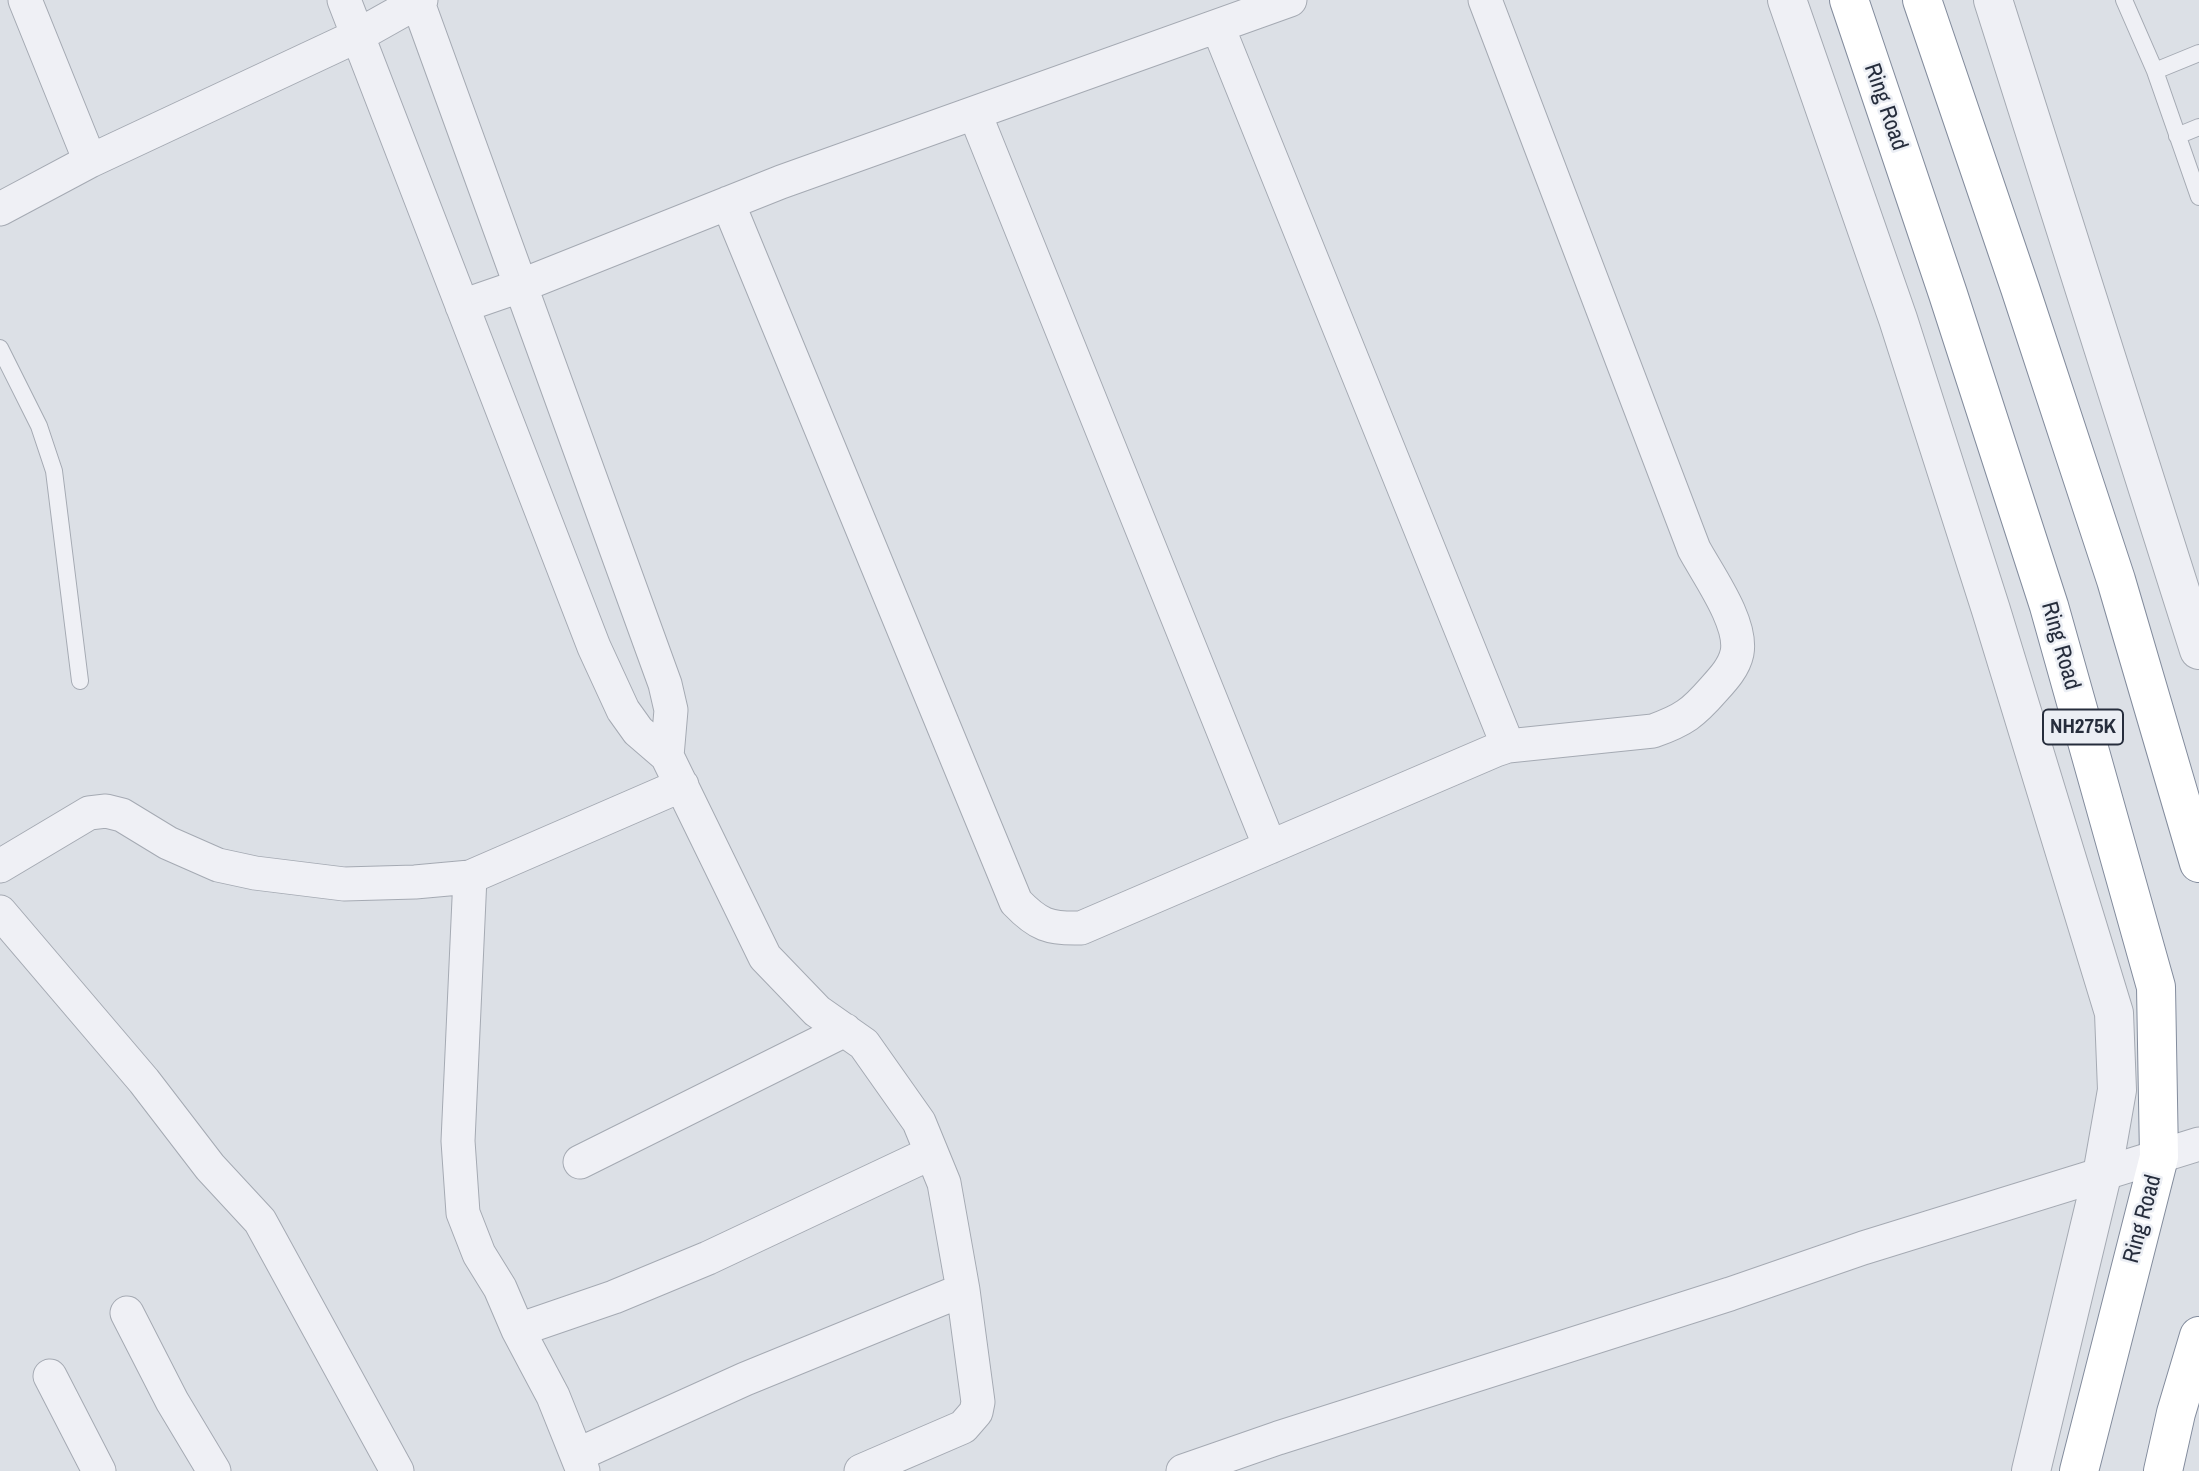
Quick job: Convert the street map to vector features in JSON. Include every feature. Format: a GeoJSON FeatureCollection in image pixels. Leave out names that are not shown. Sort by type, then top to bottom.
{"type":"FeatureCollection","features":[{"type":"Feature","properties":{"kind":"highway","name":"Ring Road"},"geometry":{"type":"LineString","coordinates":[[1849,0],[1944,281],[2049,606],[2156,987],[2159,1157],[2079,1471]]}},
{"type":"Feature","properties":{"kind":"highway","name":"NH275K"},"geometry":{"type":"LineString","coordinates":[[1922,0],[2116,580],[2199,863]]}},
{"type":"Feature","properties":{"kind":"highway"},"geometry":{"type":"LineString","coordinates":[[2163,1471],[2176,1413],[2199,1336]]}},
{"type":"Feature","properties":{"kind":"street"},"geometry":{"type":"LineString","coordinates":[[25,0],[90,161]]}},
{"type":"Feature","properties":{"kind":"street"},"geometry":{"type":"LineString","coordinates":[[344,0],[589,634],[623,710],[638,731],[667,756],[765,957],[817,1011],[864,1044],[919,1122],[944,1183],[963,1290],[978,1402],[976,1412],[963,1427],[861,1471]]}},
{"type":"Feature","properties":{"kind":"street"},"geometry":{"type":"LineString","coordinates":[[0,209],[90,161],[357,36],[418,0],[666,684],[671,710],[667,756]]}},
{"type":"Feature","properties":{"kind":"street"},"geometry":{"type":"LineString","coordinates":[[462,306],[520,286],[728,203],[1290,0]]}},
{"type":"Feature","properties":{"kind":"street"},"geometry":{"type":"LineString","coordinates":[[728,203],[1016,902],[1031,917],[1056,929],[1081,928],[1508,746],[1653,731],[1674,723],[1693,712],[1728,673],[1737,652],[1737,634],[1694,549],[1485,0]]}},
{"type":"Feature","properties":{"kind":"street"},"geometry":{"type":"LineString","coordinates":[[1787,0],[1902,332],[1991,610],[2114,1013],[2117,1090],[2102,1175],[2031,1471]]}},
{"type":"Feature","properties":{"kind":"street"},"geometry":{"type":"LineString","coordinates":[[1993,0],[2199,650]]}},
{"type":"Feature","properties":{"kind":"street"},"geometry":{"type":"LineString","coordinates":[[1218,27],[1508,746]]}},
{"type":"Feature","properties":{"kind":"street"},"geometry":{"type":"LineString","coordinates":[[975,114],[1270,847]]}},
{"type":"Feature","properties":{"kind":"street"},"geometry":{"type":"LineString","coordinates":[[0,866],[89,813],[106,811],[122,815],[168,843],[218,865],[255,873],[344,884],[470,877],[682,785]]}},
{"type":"Feature","properties":{"kind":"street"},"geometry":{"type":"LineString","coordinates":[[470,877],[458,1141],[463,1213],[479,1254],[500,1289],[553,1396],[580,1463],[745,1379],[963,1290]]}},
{"type":"Feature","properties":{"kind":"street"},"geometry":{"type":"LineString","coordinates":[[0,912],[144,1081],[210,1167],[260,1221],[397,1471]]}},
{"type":"Feature","properties":{"kind":"street"},"geometry":{"type":"LineString","coordinates":[[580,1162],[845,1030]]}},
{"type":"Feature","properties":{"kind":"street"},"geometry":{"type":"LineString","coordinates":[[1183,1471],[1278,1438],[1730,1294],[1863,1248],[2199,1144]]}},
{"type":"Feature","properties":{"kind":"street"},"geometry":{"type":"LineString","coordinates":[[518,1330],[614,1297],[708,1258],[931,1153]]}},
{"type":"Feature","properties":{"kind":"street"},"geometry":{"type":"LineString","coordinates":[[127,1313],[172,1401],[214,1471]]}},
{"type":"Feature","properties":{"kind":"street"},"geometry":{"type":"LineString","coordinates":[[50,1376],[99,1471]]}},
{"type":"Feature","properties":{"kind":"lane"},"geometry":{"type":"LineString","coordinates":[[2124,0],[2155,71],[2199,197]]}},
{"type":"Feature","properties":{"kind":"lane"},"geometry":{"type":"LineString","coordinates":[[2155,71],[2199,52]]}},
{"type":"Feature","properties":{"kind":"lane"},"geometry":{"type":"LineString","coordinates":[[2178,136],[2199,127]]}},
{"type":"Feature","properties":{"kind":"lane"},"geometry":{"type":"LineString","coordinates":[[0,348],[39,426],[54,471],[80,681]]}}]}
